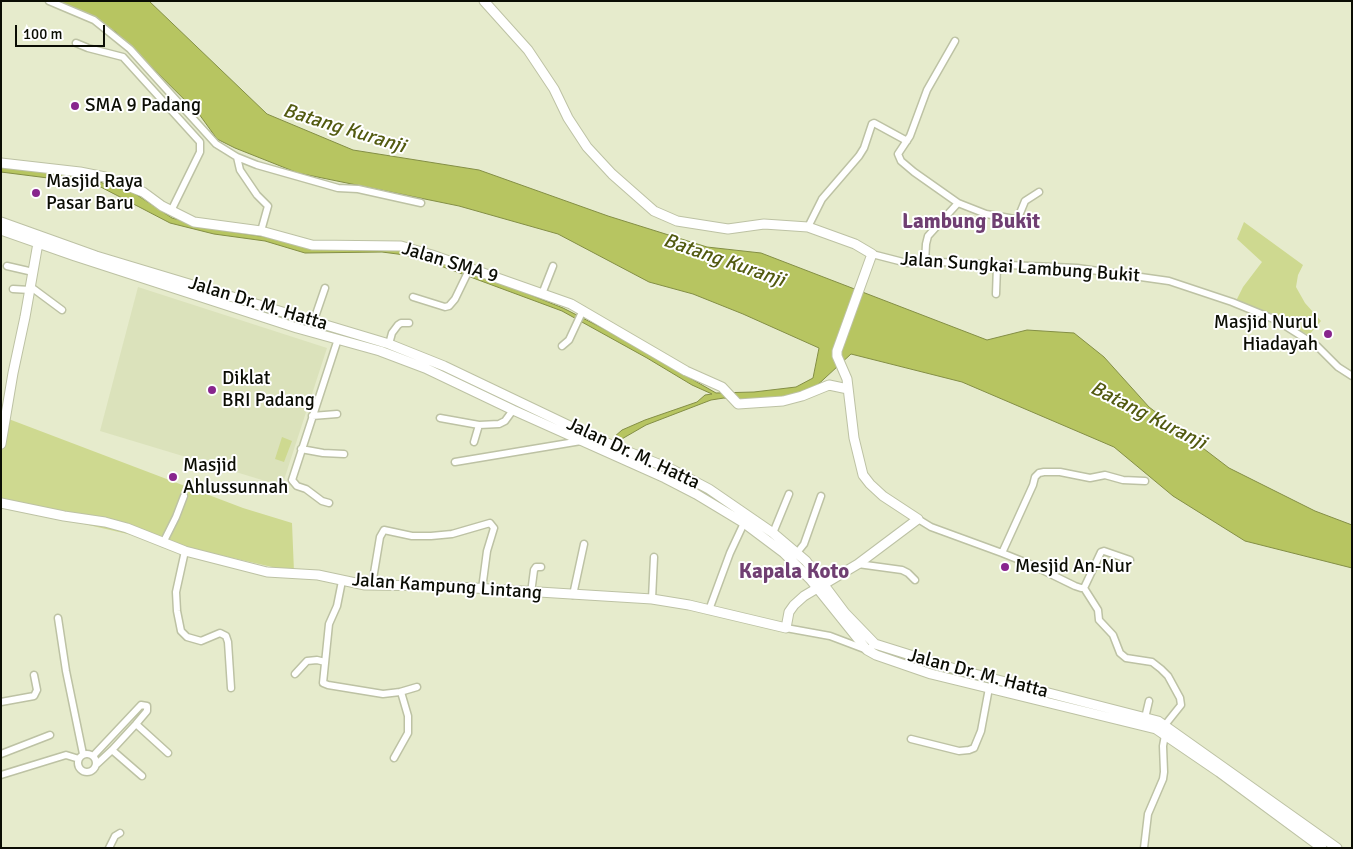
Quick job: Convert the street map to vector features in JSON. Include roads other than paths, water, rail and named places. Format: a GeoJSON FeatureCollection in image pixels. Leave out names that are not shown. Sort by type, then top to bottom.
{"type":"FeatureCollection","features":[{"type":"Feature","properties":{"kind":"main road"},"geometry":{"type":"LineString","coordinates":[[484,1],[528,50],[554,89],[568,118],[587,147],[626,187],[654,211],[677,221],[728,229],[764,224],[808,227],[855,244],[872,254],[837,351],[847,379],[856,447],[863,475],[878,492],[918,519],[858,564],[804,596],[789,612],[786,628]]}},
{"type":"Feature","properties":{"kind":"main road","name":"Jalan SMA 9"},"geometry":{"type":"LineString","coordinates":[[1,163],[80,172],[105,177],[143,192],[162,206],[194,222],[261,231],[312,245],[388,245],[411,248],[469,272],[542,294],[582,313],[686,372],[714,383],[738,404],[783,401],[802,396],[824,386],[835,385],[848,389]]}},
{"type":"Feature","properties":{"kind":"main road","name":"Jalan Dr. M. Hatta"},"geometry":{"type":"LineString","coordinates":[[1,222],[130,270],[297,328],[380,351],[425,368],[563,433],[678,484],[744,523],[784,553],[820,586],[876,655],[932,674],[1156,729],[1313,836],[1337,848]]}},
{"type":"Feature","properties":{"kind":"main road","name":"Jalan Dr. M. Hatta"},"geometry":{"type":"LineString","coordinates":[[1,230],[130,270],[314,320],[386,343],[444,366],[597,439],[645,457],[692,479],[773,533],[806,561],[820,586]]}},
{"type":"Feature","properties":{"kind":"main road"},"geometry":{"type":"LineString","coordinates":[[1,444],[38,243]]}},
{"type":"Feature","properties":{"kind":"main road"},"geometry":{"type":"LineString","coordinates":[[380,351],[386,343]]}},
{"type":"Feature","properties":{"kind":"main road","name":"Jalan Kampung Lintang"},"geometry":{"type":"LineString","coordinates":[[1,503],[105,522],[126,528],[185,552],[267,572],[318,575],[342,581],[372,585],[482,588],[573,596],[652,600],[689,605],[786,628]]}},
{"type":"Feature","properties":{"kind":"main road","name":"Jalan Dr. M. Hatta"},"geometry":{"type":"LineString","coordinates":[[871,647],[1158,721],[1313,836],[1322,848]]}},
{"type":"Feature","properties":{"kind":"main road"},"geometry":{"type":"LineString","coordinates":[[1014,694],[1016,684]]}},
{"type":"Feature","properties":{"kind":"street"},"geometry":{"type":"LineString","coordinates":[[49,1],[94,20],[117,38],[150,70],[216,144],[238,157],[257,165],[338,188],[358,189],[421,203]]}},
{"type":"Feature","properties":{"kind":"street"},"geometry":{"type":"LineString","coordinates":[[955,41],[927,90],[910,136],[898,154],[901,161],[958,203],[986,214],[1018,218],[1026,201],[1039,192]]}},
{"type":"Feature","properties":{"kind":"street"},"geometry":{"type":"LineString","coordinates":[[76,43],[123,57],[200,142],[200,152],[171,211]]}},
{"type":"Feature","properties":{"kind":"street"},"geometry":{"type":"LineString","coordinates":[[808,227],[822,199],[864,148],[872,124],[874,123],[907,141]]}},
{"type":"Feature","properties":{"kind":"street"},"geometry":{"type":"LineString","coordinates":[[238,157],[240,170],[257,195],[268,206],[261,231]]}},
{"type":"Feature","properties":{"kind":"street"},"geometry":{"type":"LineString","coordinates":[[925,263],[928,236],[958,203]]}},
{"type":"Feature","properties":{"kind":"street","name":"Jalan Sungkai Lambung Bukit"},"geometry":{"type":"LineString","coordinates":[[872,254],[907,262],[1077,268],[1169,280],[1276,320],[1317,346],[1338,367],[1352,376]]}},
{"type":"Feature","properties":{"kind":"street"},"geometry":{"type":"LineString","coordinates":[[7,266],[33,272]]}},
{"type":"Feature","properties":{"kind":"street"},"geometry":{"type":"LineString","coordinates":[[542,294],[553,266]]}},
{"type":"Feature","properties":{"kind":"street"},"geometry":{"type":"LineString","coordinates":[[996,294],[997,266]]}},
{"type":"Feature","properties":{"kind":"street"},"geometry":{"type":"LineString","coordinates":[[413,298],[445,307],[449,306],[455,299],[469,272]]}},
{"type":"Feature","properties":{"kind":"street"},"geometry":{"type":"LineString","coordinates":[[13,289],[30,288],[62,310]]}},
{"type":"Feature","properties":{"kind":"street"},"geometry":{"type":"LineString","coordinates":[[314,320],[325,288]]}},
{"type":"Feature","properties":{"kind":"street"},"geometry":{"type":"LineString","coordinates":[[562,346],[568,341],[582,313]]}},
{"type":"Feature","properties":{"kind":"street"},"geometry":{"type":"LineString","coordinates":[[386,343],[400,323],[409,323]]}},
{"type":"Feature","properties":{"kind":"street"},"geometry":{"type":"LineString","coordinates":[[328,503],[295,485],[292,480],[338,339]]}},
{"type":"Feature","properties":{"kind":"street"},"geometry":{"type":"LineString","coordinates":[[440,418],[479,424],[502,424],[513,410]]}},
{"type":"Feature","properties":{"kind":"street"},"geometry":{"type":"LineString","coordinates":[[312,416],[337,414]]}},
{"type":"Feature","properties":{"kind":"street"},"geometry":{"type":"LineString","coordinates":[[474,442],[479,424]]}},
{"type":"Feature","properties":{"kind":"street"},"geometry":{"type":"LineString","coordinates":[[455,462],[578,439]]}},
{"type":"Feature","properties":{"kind":"street"},"geometry":{"type":"LineString","coordinates":[[301,449],[344,454]]}},
{"type":"Feature","properties":{"kind":"street"},"geometry":{"type":"LineString","coordinates":[[1002,553],[1033,486],[1035,477],[1039,473],[1060,472],[1090,478],[1104,475],[1123,480],[1146,481]]}},
{"type":"Feature","properties":{"kind":"street"},"geometry":{"type":"LineString","coordinates":[[773,533],[790,494]]}},
{"type":"Feature","properties":{"kind":"street"},"geometry":{"type":"LineString","coordinates":[[163,544],[184,496]]}},
{"type":"Feature","properties":{"kind":"street"},"geometry":{"type":"LineString","coordinates":[[796,554],[804,544],[821,496]]}},
{"type":"Feature","properties":{"kind":"street"},"geometry":{"type":"LineString","coordinates":[[918,519],[931,527],[1002,553],[1032,565],[1074,586],[1084,588],[1098,610],[1099,620],[1113,635],[1120,653],[1126,658],[1152,662],[1168,676],[1180,698],[1181,705],[1165,725]]}},
{"type":"Feature","properties":{"kind":"street"},"geometry":{"type":"LineString","coordinates":[[372,585],[380,537],[384,530],[412,536],[430,536],[452,534],[490,523],[494,528],[487,551],[482,588]]}},
{"type":"Feature","properties":{"kind":"street"},"geometry":{"type":"LineString","coordinates":[[709,610],[727,560],[744,523]]}},
{"type":"Feature","properties":{"kind":"street"},"geometry":{"type":"LineString","coordinates":[[573,596],[584,544]]}},
{"type":"Feature","properties":{"kind":"street"},"geometry":{"type":"LineString","coordinates":[[1084,588],[1101,552],[1104,550],[1130,560]]}},
{"type":"Feature","properties":{"kind":"street"},"geometry":{"type":"LineString","coordinates":[[185,552],[176,592],[181,631],[187,637],[201,641],[220,633],[226,636],[231,688]]}},
{"type":"Feature","properties":{"kind":"street"},"geometry":{"type":"LineString","coordinates":[[652,600],[654,557]]}},
{"type":"Feature","properties":{"kind":"street"},"geometry":{"type":"LineString","coordinates":[[858,564],[902,570],[908,572],[915,580]]}},
{"type":"Feature","properties":{"kind":"street"},"geometry":{"type":"LineString","coordinates":[[531,593],[534,570],[541,567]]}},
{"type":"Feature","properties":{"kind":"street"},"geometry":{"type":"LineString","coordinates":[[342,581],[337,606],[329,624],[327,653],[322,680],[325,684],[383,694],[401,692],[417,687]]}},
{"type":"Feature","properties":{"kind":"street"},"geometry":{"type":"LineString","coordinates":[[58,618],[66,671],[77,723],[81,757],[79,768],[86,773],[94,769],[136,724],[148,707],[141,705],[93,756]]}},
{"type":"Feature","properties":{"kind":"street","name":"Jalan Kampung Lintang"},"geometry":{"type":"LineString","coordinates":[[786,628],[830,636],[871,647]]}},
{"type":"Feature","properties":{"kind":"street"},"geometry":{"type":"LineString","coordinates":[[295,674],[308,661],[317,660],[325,662]]}},
{"type":"Feature","properties":{"kind":"street"},"geometry":{"type":"LineString","coordinates":[[1,702],[34,696],[37,690],[34,675]]}},
{"type":"Feature","properties":{"kind":"street"},"geometry":{"type":"LineString","coordinates":[[910,739],[959,751],[974,748],[981,731],[989,688]]}},
{"type":"Feature","properties":{"kind":"street"},"geometry":{"type":"LineString","coordinates":[[394,758],[408,733],[408,716],[401,692]]}},
{"type":"Feature","properties":{"kind":"street"},"geometry":{"type":"LineString","coordinates":[[1145,718],[1149,701]]}},
{"type":"Feature","properties":{"kind":"street"},"geometry":{"type":"LineString","coordinates":[[136,724],[168,753]]}},
{"type":"Feature","properties":{"kind":"street"},"geometry":{"type":"LineString","coordinates":[[1,754],[50,735]]}},
{"type":"Feature","properties":{"kind":"street"},"geometry":{"type":"LineString","coordinates":[[1144,848],[1148,814],[1163,779],[1165,735]]}},
{"type":"Feature","properties":{"kind":"street"},"geometry":{"type":"LineString","coordinates":[[112,750],[142,776]]}},
{"type":"Feature","properties":{"kind":"street"},"geometry":{"type":"LineString","coordinates":[[1,775],[66,755],[81,757],[88,754],[93,756],[97,764]]}},
{"type":"Feature","properties":{"kind":"street"},"geometry":{"type":"LineString","coordinates":[[109,848],[115,836],[120,832]]}},
{"type":"Feature","properties":{"kind":"water","name":"Batang Kuranji"},"geometry":{"type":"Polygon","coordinates":[[[58,1],[149,1],[267,114],[353,150],[479,170],[608,216],[707,247],[761,253],[987,340],[1027,330],[1074,333],[1104,357],[1149,407],[1229,468],[1315,511],[1352,525],[1352,568],[1245,541],[1173,496],[1114,447],[962,382],[851,354],[812,390],[789,397],[711,400],[646,425],[620,440],[613,438],[622,430],[697,402],[705,395],[712,394],[692,385],[562,311],[438,265],[405,255],[382,252],[305,253],[265,241],[214,234],[170,223],[95,184],[1,172],[1,167],[84,177],[134,193],[172,218],[213,229],[266,237],[304,247],[362,247],[412,251],[496,281],[563,308],[608,331],[716,393],[754,392],[796,387],[813,378],[819,348],[693,294],[649,282],[558,234],[459,206],[298,173],[235,148],[217,139],[199,114],[116,32],[58,1]]]}},
{"type":"Feature","properties":{"kind":"place","name":"SMA 9 Padang"},"geometry":{"type":"Point","coordinates":[75,106]}},
{"type":"Feature","properties":{"kind":"place","name":"Masjid Raya Pasar Baru"},"geometry":{"type":"Point","coordinates":[36,193]}},
{"type":"Feature","properties":{"kind":"place","name":"Masjid Nurul Hiadayah"},"geometry":{"type":"Point","coordinates":[1328,334]}},
{"type":"Feature","properties":{"kind":"place","name":"Diklat BRI Padang"},"geometry":{"type":"Point","coordinates":[212,390]}},
{"type":"Feature","properties":{"kind":"place","name":"Masjid Ahlussunnah"},"geometry":{"type":"Point","coordinates":[173,477]}},
{"type":"Feature","properties":{"kind":"place","name":"Mesjid An-Nur"},"geometry":{"type":"Point","coordinates":[1005,567]}},
{"type":"Feature","properties":{"kind":"district","name":"Lambung Bukit"},"geometry":{"type":"Point","coordinates":[971,222]}},
{"type":"Feature","properties":{"kind":"district","name":"Kapala Koto"},"geometry":{"type":"Point","coordinates":[794,572]}}]}
